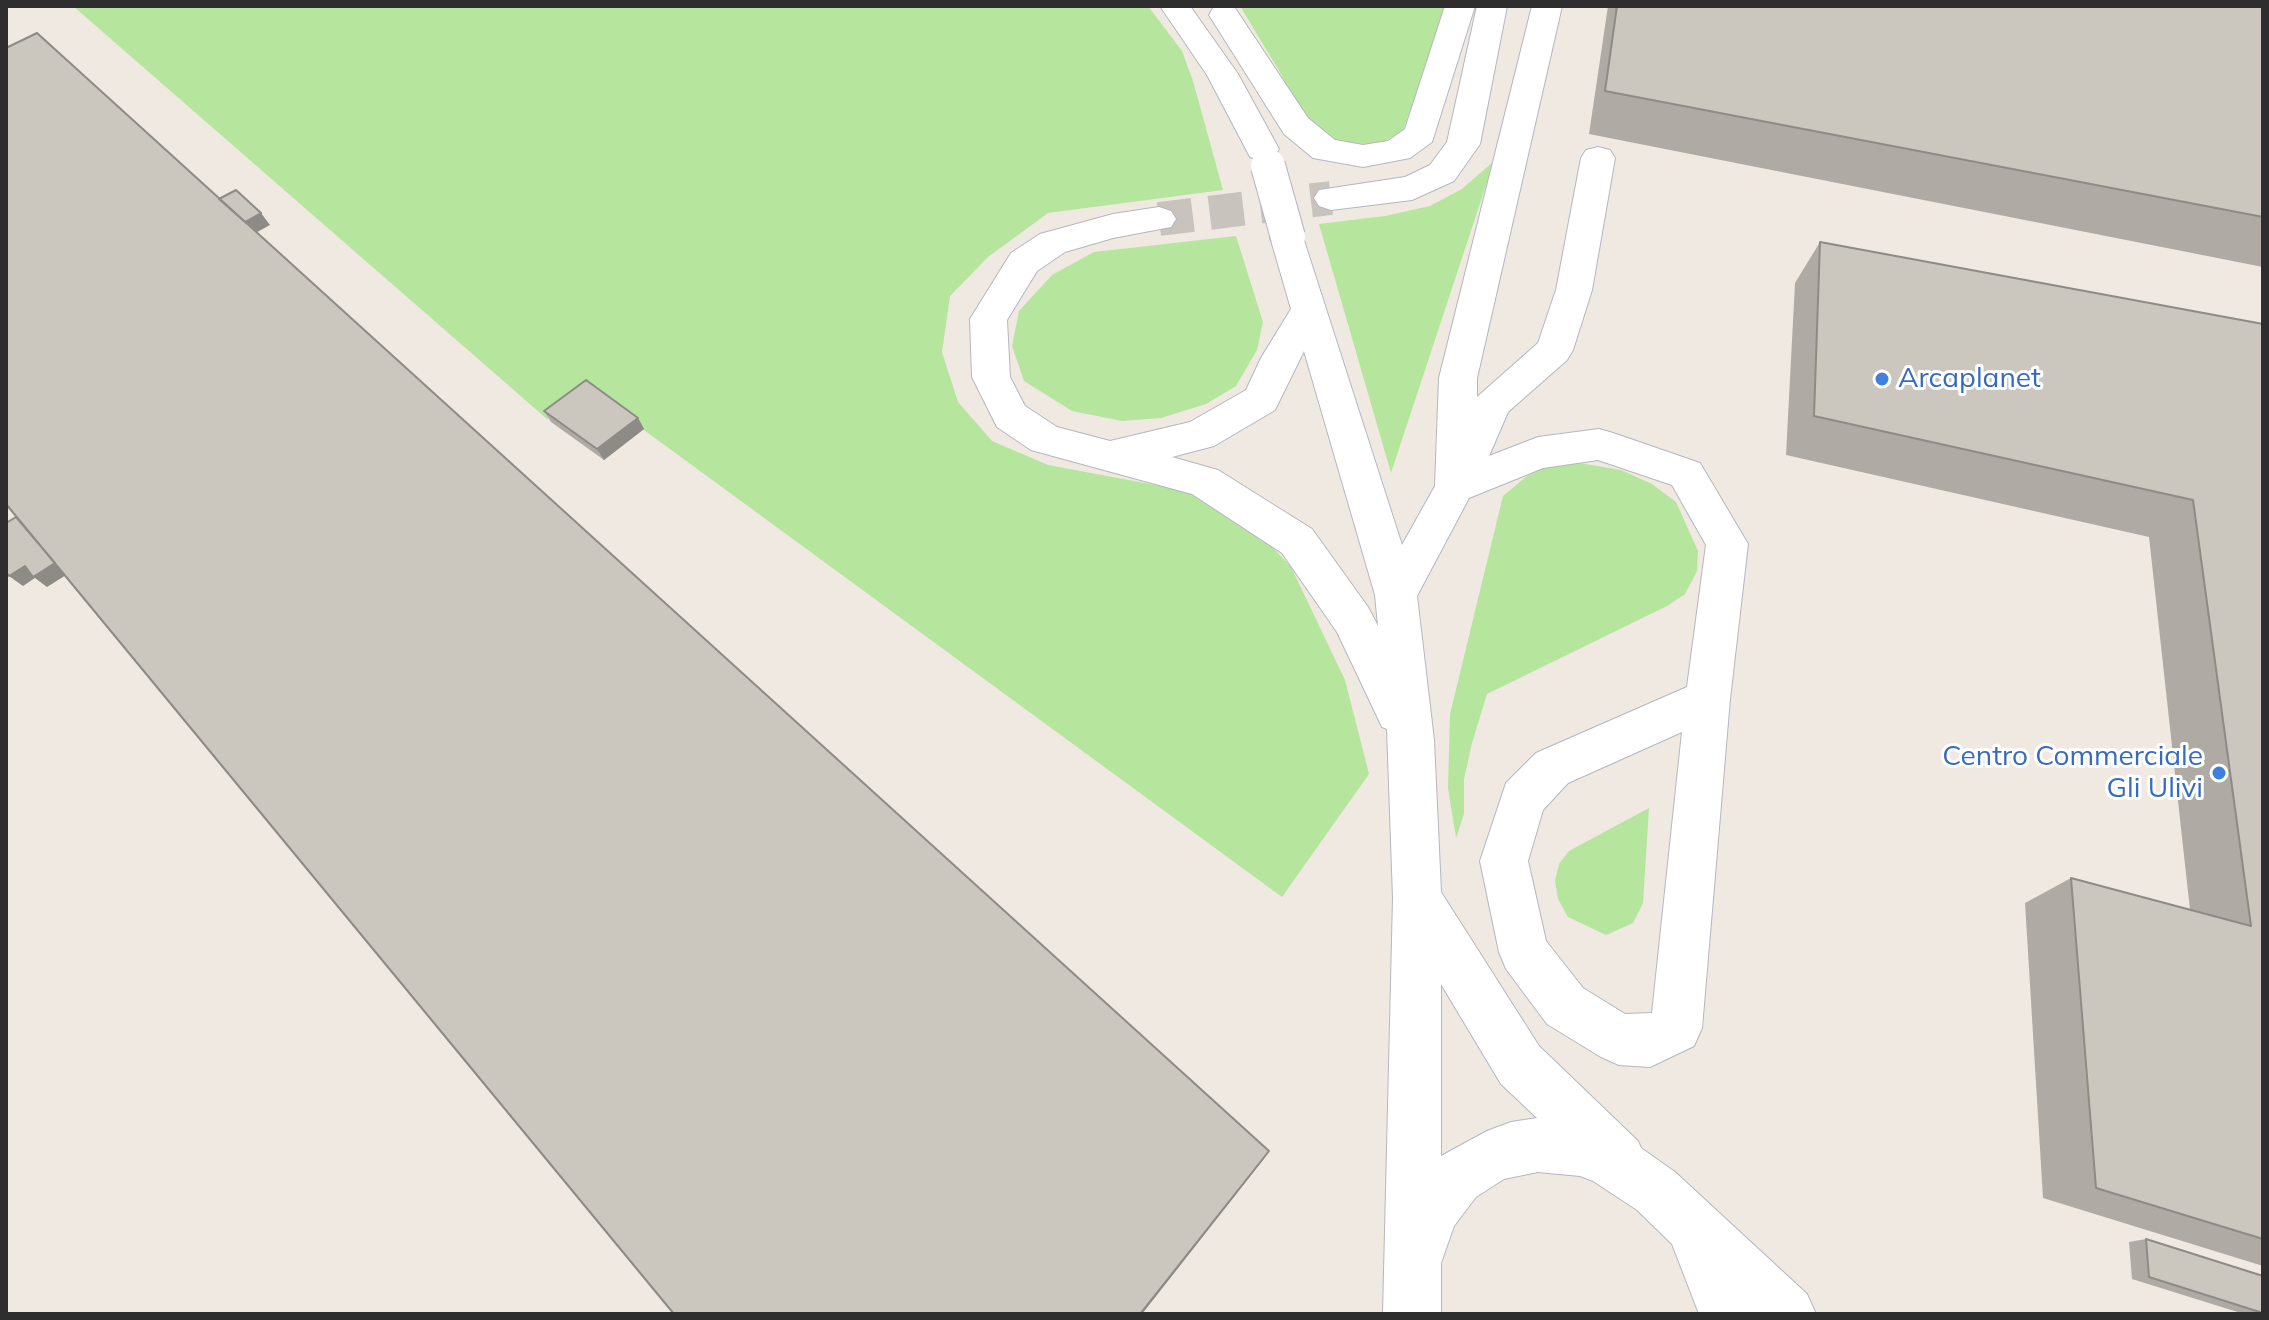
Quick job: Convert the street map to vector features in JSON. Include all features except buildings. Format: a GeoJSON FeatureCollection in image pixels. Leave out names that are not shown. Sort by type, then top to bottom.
{"type":"FeatureCollection","features":[{"type":"Feature","properties":{"kind":"street"},"geometry":{"type":"LineString","coordinates":[[1175,6],[1215,63],[1265,157]]}},
{"type":"Feature","properties":{"kind":"street"},"geometry":{"type":"LineString","coordinates":[[1455,487],[1458,378],[1547,6]]}},
{"type":"Feature","properties":{"kind":"street"},"geometry":{"type":"LineString","coordinates":[[1222,10],[1296,126],[1325,150],[1363,156],[1398,150],[1420,134],[1485,9]]}},
{"type":"Feature","properties":{"kind":"street"},"geometry":{"type":"LineString","coordinates":[[1331,198],[1412,188],[1442,173],[1463,144],[1485,9]]}},
{"type":"Feature","properties":{"kind":"street"},"geometry":{"type":"LineString","coordinates":[[1222,10],[1396,595],[1411,740],[1417,898],[1412,1288]]}},
{"type":"Feature","properties":{"kind":"street"},"geometry":{"type":"LineString","coordinates":[[1396,595],[1455,487],[1493,403],[1554,350],[1574,290],[1598,158]]}},
{"type":"Feature","properties":{"kind":"street"},"geometry":{"type":"LineString","coordinates":[[1159,219],[1113,226],[1053,243],[1024,262],[988,319],[991,377],[1011,416],[1045,439],[1204,481],[1297,541],[1353,620],[1411,740]]}},
{"type":"Feature","properties":{"kind":"street"},"geometry":{"type":"LineString","coordinates":[[1106,457],[1200,435],[1261,400],[1280,358],[1310,309]]}},
{"type":"Feature","properties":{"kind":"street"},"geometry":{"type":"LineString","coordinates":[[1455,487],[1538,453],[1599,444],[1686,474],[1727,544],[1708,699],[1676,1028],[1650,1041],[1619,1039],[1565,1006],[1524,952],[1504,861],[1523,798],[1552,768],[1708,699]]}},
{"type":"Feature","properties":{"kind":"street"},"geometry":{"type":"LineString","coordinates":[[1417,898],[1520,1065],[1632,1173],[1787,1314]]}},
{"type":"Feature","properties":{"kind":"street"},"geometry":{"type":"LineString","coordinates":[[1412,1288],[1421,1232],[1434,1206],[1457,1178],[1487,1158],[1511,1149],[1552,1146],[1580,1149],[1607,1158],[1632,1173]]}},
{"type":"Feature","properties":{"kind":"street"},"geometry":{"type":"LineString","coordinates":[[1678,1213],[1704,1249],[1728,1314]]}},
{"type":"Feature","properties":{"kind":"green space"},"geometry":{"type":"Polygon","coordinates":[[[73,6],[1148,6],[1182,51],[1223,190],[1048,213],[988,257],[950,296],[942,352],[958,402],[992,441],[1048,465],[1193,492],[1250,523],[1291,567],[1345,680],[1369,774],[1282,897],[592,392],[547,419],[73,6]]]}},
{"type":"Feature","properties":{"kind":"green space"},"geometry":{"type":"Polygon","coordinates":[[[1240,6],[1446,6],[1403,131],[1385,141],[1359,146],[1328,141],[1304,123],[1281,74],[1240,6]]]}},
{"type":"Feature","properties":{"kind":"green space"},"geometry":{"type":"Polygon","coordinates":[[[1494,161],[1391,473],[1319,224],[1385,216],[1430,206],[1462,189],[1494,161]]]}},
{"type":"Feature","properties":{"kind":"green space"},"geometry":{"type":"Polygon","coordinates":[[[1236,236],[1263,322],[1257,350],[1236,386],[1206,404],[1161,418],[1122,421],[1072,411],[1024,381],[1012,346],[1019,311],[1052,275],[1094,252],[1236,236]]]}},
{"type":"Feature","properties":{"kind":"green space"},"geometry":{"type":"Polygon","coordinates":[[[1573,462],[1621,470],[1652,484],[1676,502],[1698,551],[1697,571],[1685,594],[1667,606],[1487,694],[1464,779],[1464,814],[1456,838],[1448,788],[1450,714],[1503,496],[1527,476],[1553,464],[1573,462]]]}},
{"type":"Feature","properties":{"kind":"green space"},"geometry":{"type":"Polygon","coordinates":[[[1649,808],[1643,903],[1633,923],[1606,935],[1568,917],[1558,899],[1555,881],[1559,864],[1569,851],[1649,808]]]}},
{"type":"Feature","properties":{"kind":"tunnel"},"geometry":{"type":"LineString","coordinates":[[1159,219],[1331,198]]}},
{"type":"Feature","properties":{"kind":"place","name":"Arcaplanet"},"geometry":{"type":"Point","coordinates":[1882,379]}},
{"type":"Feature","properties":{"kind":"place","name":"Centro Commerciale Gli Ulivi"},"geometry":{"type":"Point","coordinates":[2219,773]}}]}
